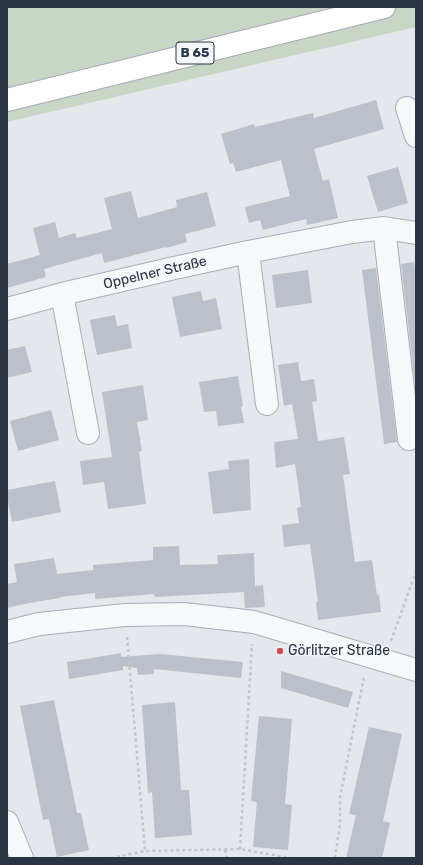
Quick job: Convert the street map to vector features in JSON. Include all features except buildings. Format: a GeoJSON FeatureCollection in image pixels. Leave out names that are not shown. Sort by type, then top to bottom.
{"type":"FeatureCollection","features":[{"type":"Feature","properties":{"kind":"main road","name":"B 65"},"geometry":{"type":"LineString","coordinates":[[7,100],[384,7]]}},
{"type":"Feature","properties":{"kind":"street"},"geometry":{"type":"LineString","coordinates":[[407,108],[416,136]]}},
{"type":"Feature","properties":{"kind":"street"},"geometry":{"type":"LineString","coordinates":[[384,228],[409,439]]}},
{"type":"Feature","properties":{"kind":"street","name":"Oppelner Straße"},"geometry":{"type":"LineString","coordinates":[[7,309],[62,294],[170,269],[352,232],[384,228],[416,233]]}},
{"type":"Feature","properties":{"kind":"street"},"geometry":{"type":"LineString","coordinates":[[248,252],[267,404]]}},
{"type":"Feature","properties":{"kind":"street"},"geometry":{"type":"LineString","coordinates":[[62,294],[88,433]]}},
{"type":"Feature","properties":{"kind":"street"},"geometry":{"type":"LineString","coordinates":[[7,632],[39,624],[125,615],[184,614],[254,622],[416,670]]}},
{"type":"Feature","properties":{"kind":"street"},"geometry":{"type":"LineString","coordinates":[[7,822],[22,858]]}},
{"type":"Feature","properties":{"kind":"path"},"geometry":{"type":"LineString","coordinates":[[335,858],[340,824],[340,797],[376,658],[416,571]]}},
{"type":"Feature","properties":{"kind":"path"},"geometry":{"type":"LineString","coordinates":[[125,615],[145,851]]}},
{"type":"Feature","properties":{"kind":"path"},"geometry":{"type":"LineString","coordinates":[[240,849],[254,622]]}},
{"type":"Feature","properties":{"kind":"path"},"geometry":{"type":"LineString","coordinates":[[111,858],[145,851],[240,849],[291,858]]}},
{"type":"Feature","properties":{"kind":"path"},"geometry":{"type":"LineString","coordinates":[[225,850],[227,858]]}},
{"type":"Feature","properties":{"kind":"green space"},"geometry":{"type":"Polygon","coordinates":[[[7,7],[416,7],[416,27],[7,122],[7,7]]]}},
{"type":"Feature","properties":{"kind":"place","name":"Görlitzer Straße"},"geometry":{"type":"Point","coordinates":[280,651]}}]}
